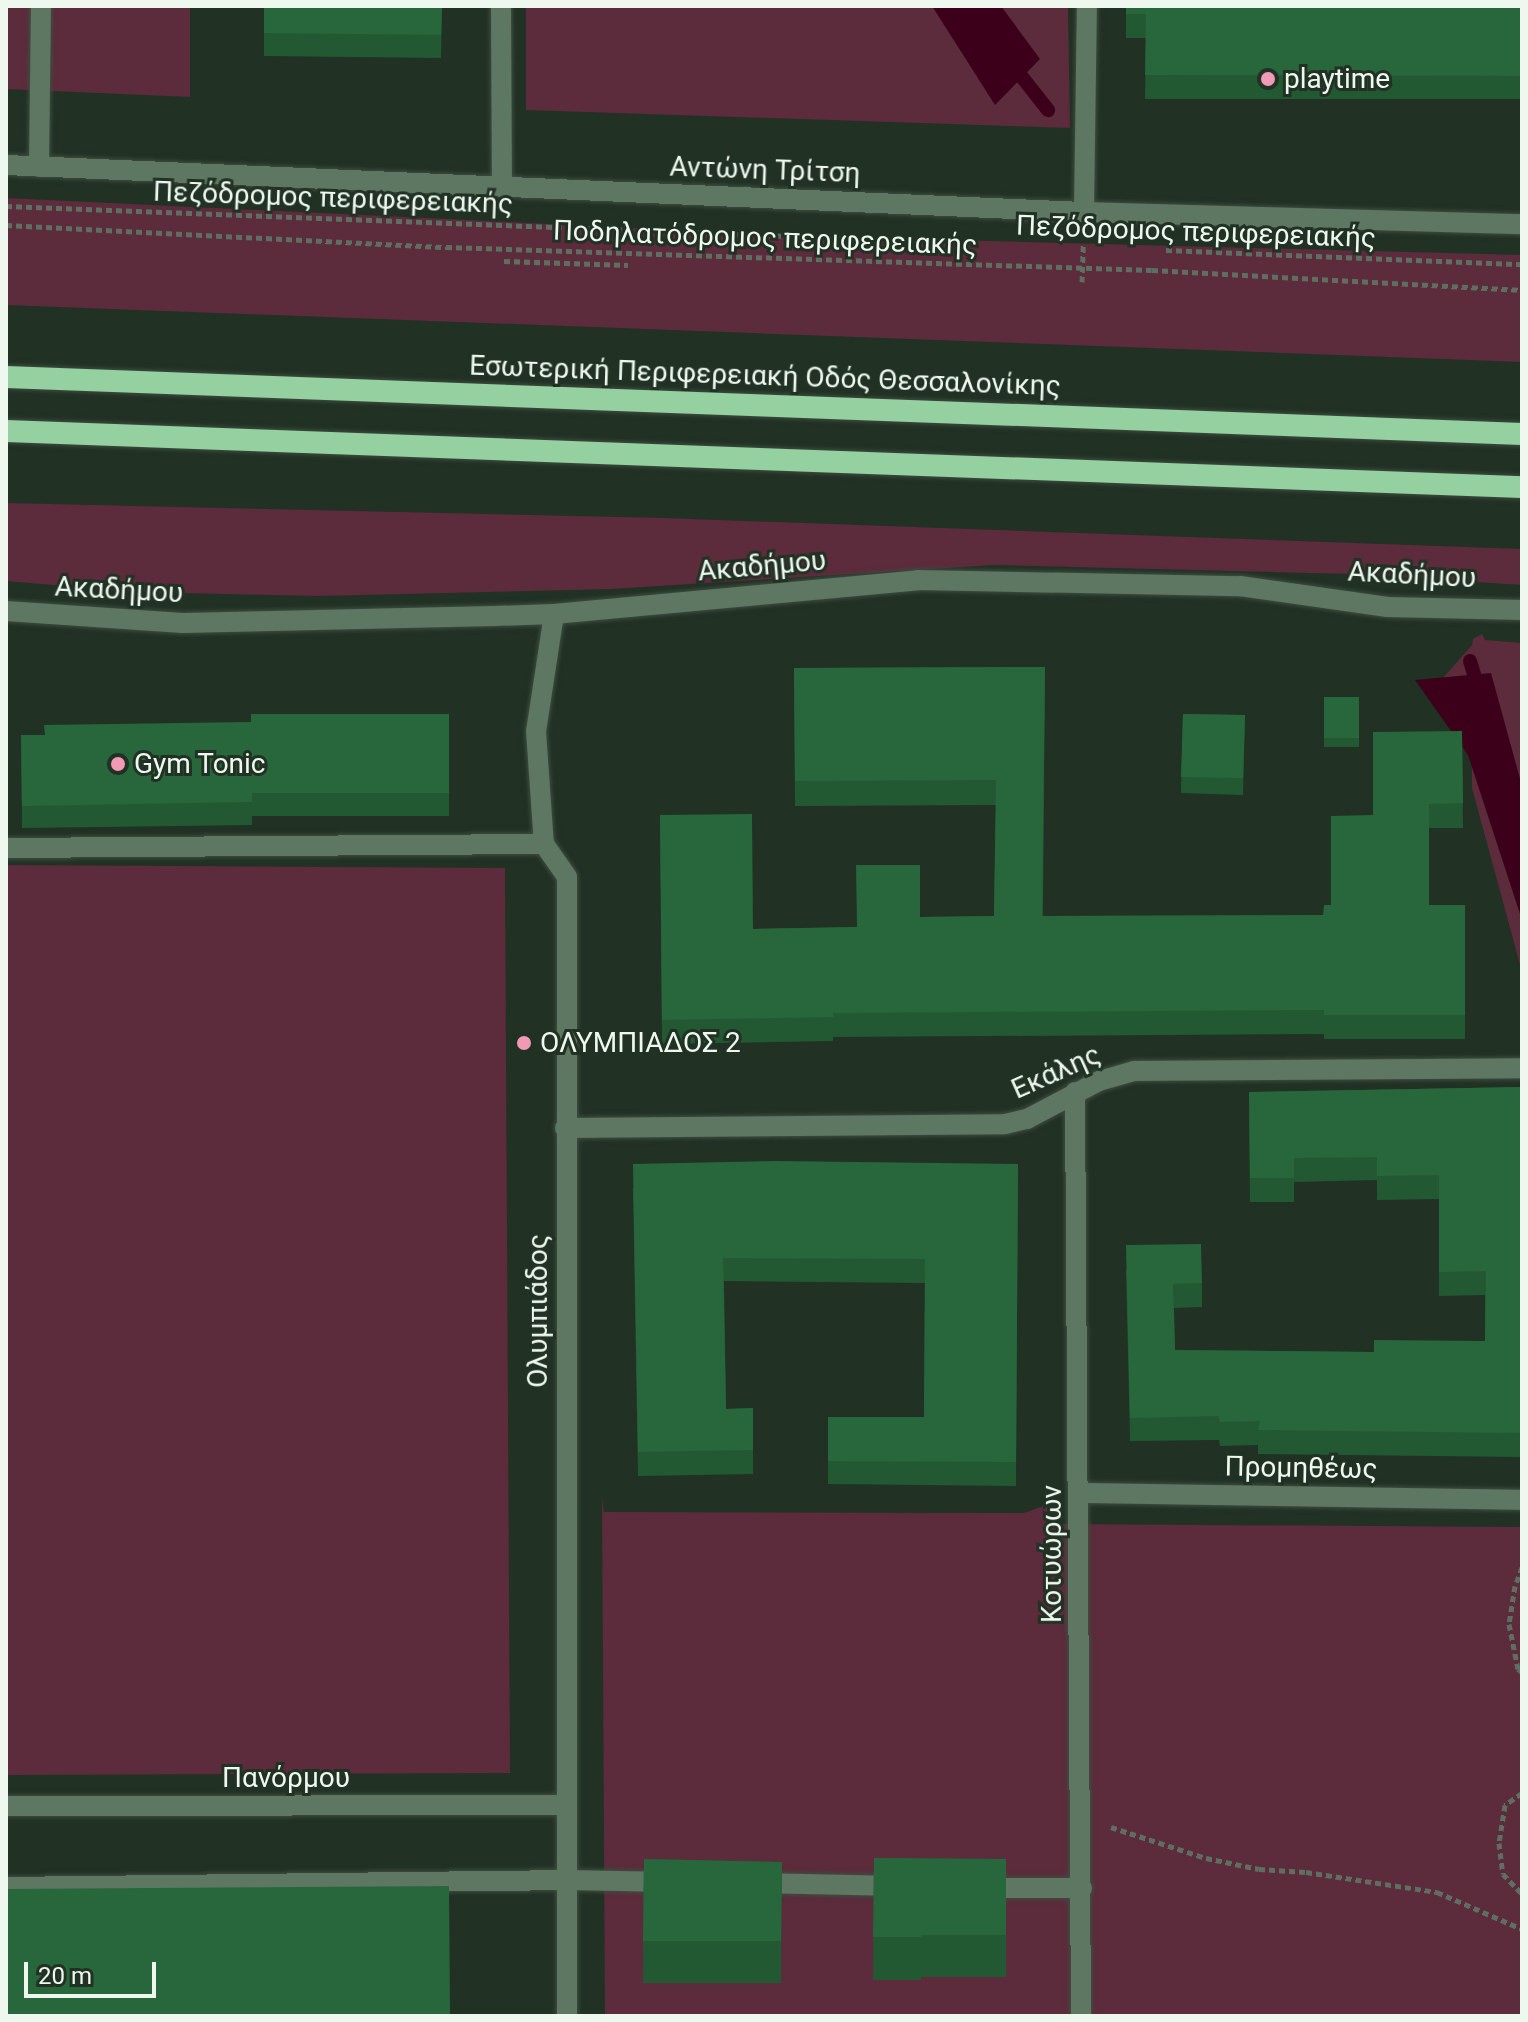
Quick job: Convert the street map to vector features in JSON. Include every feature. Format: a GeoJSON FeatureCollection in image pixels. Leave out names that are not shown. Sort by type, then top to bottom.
{"type":"FeatureCollection","features":[{"type":"Feature","properties":{"kind":"highway","name":"Εσωτερική Περιφερειακή Οδός Θεσσαλονίκης"},"geometry":{"type":"LineString","coordinates":[[6,377],[1522,434]]}},
{"type":"Feature","properties":{"kind":"highway"},"geometry":{"type":"LineString","coordinates":[[6,431],[1522,487]]}},
{"type":"Feature","properties":{"kind":"street"},"geometry":{"type":"LineString","coordinates":[[39,167],[41,6]]}},
{"type":"Feature","properties":{"kind":"street"},"geometry":{"type":"LineString","coordinates":[[501,6],[502,187]]}},
{"type":"Feature","properties":{"kind":"street"},"geometry":{"type":"LineString","coordinates":[[1084,212],[1087,6]]}},
{"type":"Feature","properties":{"kind":"street","name":"Αντώνη Τρίτση"},"geometry":{"type":"LineString","coordinates":[[6,165],[1084,212],[1522,224]]}},
{"type":"Feature","properties":{"kind":"street","name":"Ακαδήμου"},"geometry":{"type":"LineString","coordinates":[[6,611],[183,623],[554,614],[918,580],[1240,586],[1388,607],[1522,610]]}},
{"type":"Feature","properties":{"kind":"street"},"geometry":{"type":"LineString","coordinates":[[6,848],[544,844],[536,731],[554,614]]}},
{"type":"Feature","properties":{"kind":"street","name":"Ολυμπιάδος"},"geometry":{"type":"LineString","coordinates":[[544,844],[567,877],[567,2016]]}},
{"type":"Feature","properties":{"kind":"street","name":"Εκάλης"},"geometry":{"type":"LineString","coordinates":[[565,1128],[1005,1124],[1027,1119],[1075,1092],[1134,1071],[1522,1068]]}},
{"type":"Feature","properties":{"kind":"street","name":"Κοτυώρων"},"geometry":{"type":"LineString","coordinates":[[1075,1092],[1081,2016]]}},
{"type":"Feature","properties":{"kind":"street","name":"Προμηθέως"},"geometry":{"type":"LineString","coordinates":[[1080,1493],[1522,1500]]}},
{"type":"Feature","properties":{"kind":"street","name":"Πανόρμου"},"geometry":{"type":"LineString","coordinates":[[6,1806],[567,1805]]}},
{"type":"Feature","properties":{"kind":"street"},"geometry":{"type":"LineString","coordinates":[[6,1887],[567,1880],[691,1882]]}},
{"type":"Feature","properties":{"kind":"street"},"geometry":{"type":"LineString","coordinates":[[738,1883],[924,1886]]}},
{"type":"Feature","properties":{"kind":"street"},"geometry":{"type":"LineString","coordinates":[[955,1887],[1082,1888]]}},
{"type":"Feature","properties":{"kind":"path","name":"Πεζόδρομος περιφερειακής"},"geometry":{"type":"LineString","coordinates":[[6,206],[910,241]]}},
{"type":"Feature","properties":{"kind":"path","name":"Ποδηλατόδρομος περιφερειακής"},"geometry":{"type":"LineString","coordinates":[[6,225],[446,247],[1152,270],[1522,290]]}},
{"type":"Feature","properties":{"kind":"path","name":"Πεζόδρομος περιφερειακής"},"geometry":{"type":"LineString","coordinates":[[1067,247],[1098,248]]}},
{"type":"Feature","properties":{"kind":"path","name":"Πεζόδρομος περιφερειακής"},"geometry":{"type":"LineString","coordinates":[[1161,250],[1522,264]]}},
{"type":"Feature","properties":{"kind":"path"},"geometry":{"type":"LineString","coordinates":[[504,261],[628,265]]}},
{"type":"Feature","properties":{"kind":"path"},"geometry":{"type":"LineString","coordinates":[[1522,1567],[1515,1586],[1509,1624],[1518,1669],[1522,1672]]}},
{"type":"Feature","properties":{"kind":"path"},"geometry":{"type":"LineString","coordinates":[[1522,1793],[1505,1805],[1499,1843],[1503,1874],[1522,1894]]}},
{"type":"Feature","properties":{"kind":"path"},"geometry":{"type":"LineString","coordinates":[[1081,1821],[1206,1858],[1259,1869],[1306,1872],[1437,1892],[1522,1929]]}},
{"type":"Feature","properties":{"kind":"shaded area"},"geometry":{"type":"Polygon","coordinates":[[[6,6],[190,6],[190,97],[6,89],[6,6]]]}},
{"type":"Feature","properties":{"kind":"shaded area"},"geometry":{"type":"Polygon","coordinates":[[[526,6],[1068,6],[1070,128],[526,110],[526,6]]]}},
{"type":"Feature","properties":{"kind":"shaded area"},"geometry":{"type":"Polygon","coordinates":[[[932,6],[1001,6],[1040,59],[995,105],[932,6]]]}},
{"type":"Feature","properties":{"kind":"shaded area"},"geometry":{"type":"Polygon","coordinates":[[[6,198],[803,236],[1522,255],[1522,362],[6,305],[6,198]]]}},
{"type":"Feature","properties":{"kind":"shaded area"},"geometry":{"type":"Polygon","coordinates":[[[6,503],[663,518],[1522,549],[1522,585],[1351,574],[995,565],[611,589],[318,596],[136,592],[6,581],[6,503]]]}},
{"type":"Feature","properties":{"kind":"shaded area"},"geometry":{"type":"Polygon","coordinates":[[[1482,634],[1485,640],[1522,643],[1522,972],[1472,788],[1472,762],[1443,678],[1472,645],[1473,639],[1482,634]]]}},
{"type":"Feature","properties":{"kind":"shaded area"},"geometry":{"type":"Polygon","coordinates":[[[1491,673],[1522,786],[1522,920],[1468,755],[1415,680],[1491,673]]]}},
{"type":"Feature","properties":{"kind":"shaded area"},"geometry":{"type":"Polygon","coordinates":[[[6,865],[505,868],[510,1773],[6,1775],[6,865]]]}},
{"type":"Feature","properties":{"kind":"shaded area"},"geometry":{"type":"Polygon","coordinates":[[[602,1499],[604,1512],[1024,1513],[1057,1501],[1057,1524],[1522,1527],[1522,2016],[605,2016],[602,1499]]]}},
{"type":"Feature","properties":{"kind":"building"},"geometry":{"type":"Polygon","coordinates":[[[264,6],[442,6],[441,35],[264,33],[264,6]]]}},
{"type":"Feature","properties":{"kind":"building"},"geometry":{"type":"Polygon","coordinates":[[[1126,6],[1522,6],[1522,76],[1145,75],[1146,14],[1126,14],[1126,6]]]}},
{"type":"Feature","properties":{"kind":"building"},"geometry":{"type":"Polygon","coordinates":[[[1045,667],[1042,916],[1323,915],[1324,905],[1331,905],[1331,816],[1373,815],[1373,732],[1462,731],[1463,803],[1429,804],[1429,905],[1465,905],[1465,1015],[1324,1015],[1324,1010],[833,1013],[833,1017],[662,1020],[660,815],[752,814],[753,929],[857,927],[856,865],[920,865],[920,917],[994,916],[996,780],[795,781],[794,668],[1045,667]]]}},
{"type":"Feature","properties":{"kind":"building"},"geometry":{"type":"Polygon","coordinates":[[[1324,697],[1359,697],[1359,738],[1324,738],[1324,697]]]}},
{"type":"Feature","properties":{"kind":"building"},"geometry":{"type":"Polygon","coordinates":[[[251,714],[449,714],[449,793],[252,793],[252,802],[22,806],[21,735],[45,735],[44,725],[251,722],[251,714]]]}},
{"type":"Feature","properties":{"kind":"building"},"geometry":{"type":"Polygon","coordinates":[[[1183,714],[1245,715],[1243,778],[1181,777],[1183,714]]]}},
{"type":"Feature","properties":{"kind":"building"},"geometry":{"type":"Polygon","coordinates":[[[1522,1087],[1522,1433],[1258,1430],[1260,1421],[1220,1422],[1219,1416],[1130,1418],[1126,1245],[1201,1244],[1202,1283],[1173,1284],[1175,1350],[1374,1352],[1374,1340],[1485,1341],[1486,1271],[1439,1272],[1439,1175],[1377,1176],[1377,1157],[1294,1158],[1294,1178],[1250,1178],[1249,1092],[1522,1087]]]}},
{"type":"Feature","properties":{"kind":"building"},"geometry":{"type":"Polygon","coordinates":[[[775,1161],[1018,1164],[1016,1462],[828,1461],[828,1417],[924,1417],[925,1259],[723,1258],[726,1409],[753,1408],[753,1450],[638,1452],[633,1164],[775,1161]]]}},
{"type":"Feature","properties":{"kind":"building"},"geometry":{"type":"Polygon","coordinates":[[[874,1858],[1006,1859],[1006,1935],[873,1937],[874,1858]]]}},
{"type":"Feature","properties":{"kind":"building"},"geometry":{"type":"Polygon","coordinates":[[[644,1859],[782,1862],[781,1941],[643,1941],[644,1859]]]}},
{"type":"Feature","properties":{"kind":"building"},"geometry":{"type":"Polygon","coordinates":[[[449,1886],[450,2016],[6,2016],[6,1889],[449,1886]]]}},
{"type":"Feature","properties":{"kind":"waterway"},"geometry":{"type":"LineString","coordinates":[[1011,63],[1048,110]]}},
{"type":"Feature","properties":{"kind":"waterway"},"geometry":{"type":"LineString","coordinates":[[1470,661],[1480,693]]}},
{"type":"Feature","properties":{"kind":"place","name":"playtime"},"geometry":{"type":"Point","coordinates":[1268,79]}},
{"type":"Feature","properties":{"kind":"place","name":"Gym Tonic"},"geometry":{"type":"Point","coordinates":[118,764]}},
{"type":"Feature","properties":{"kind":"place","name":"ΟΛΥΜΠΙΑΔΟΣ 2"},"geometry":{"type":"Point","coordinates":[524,1043]}}]}
